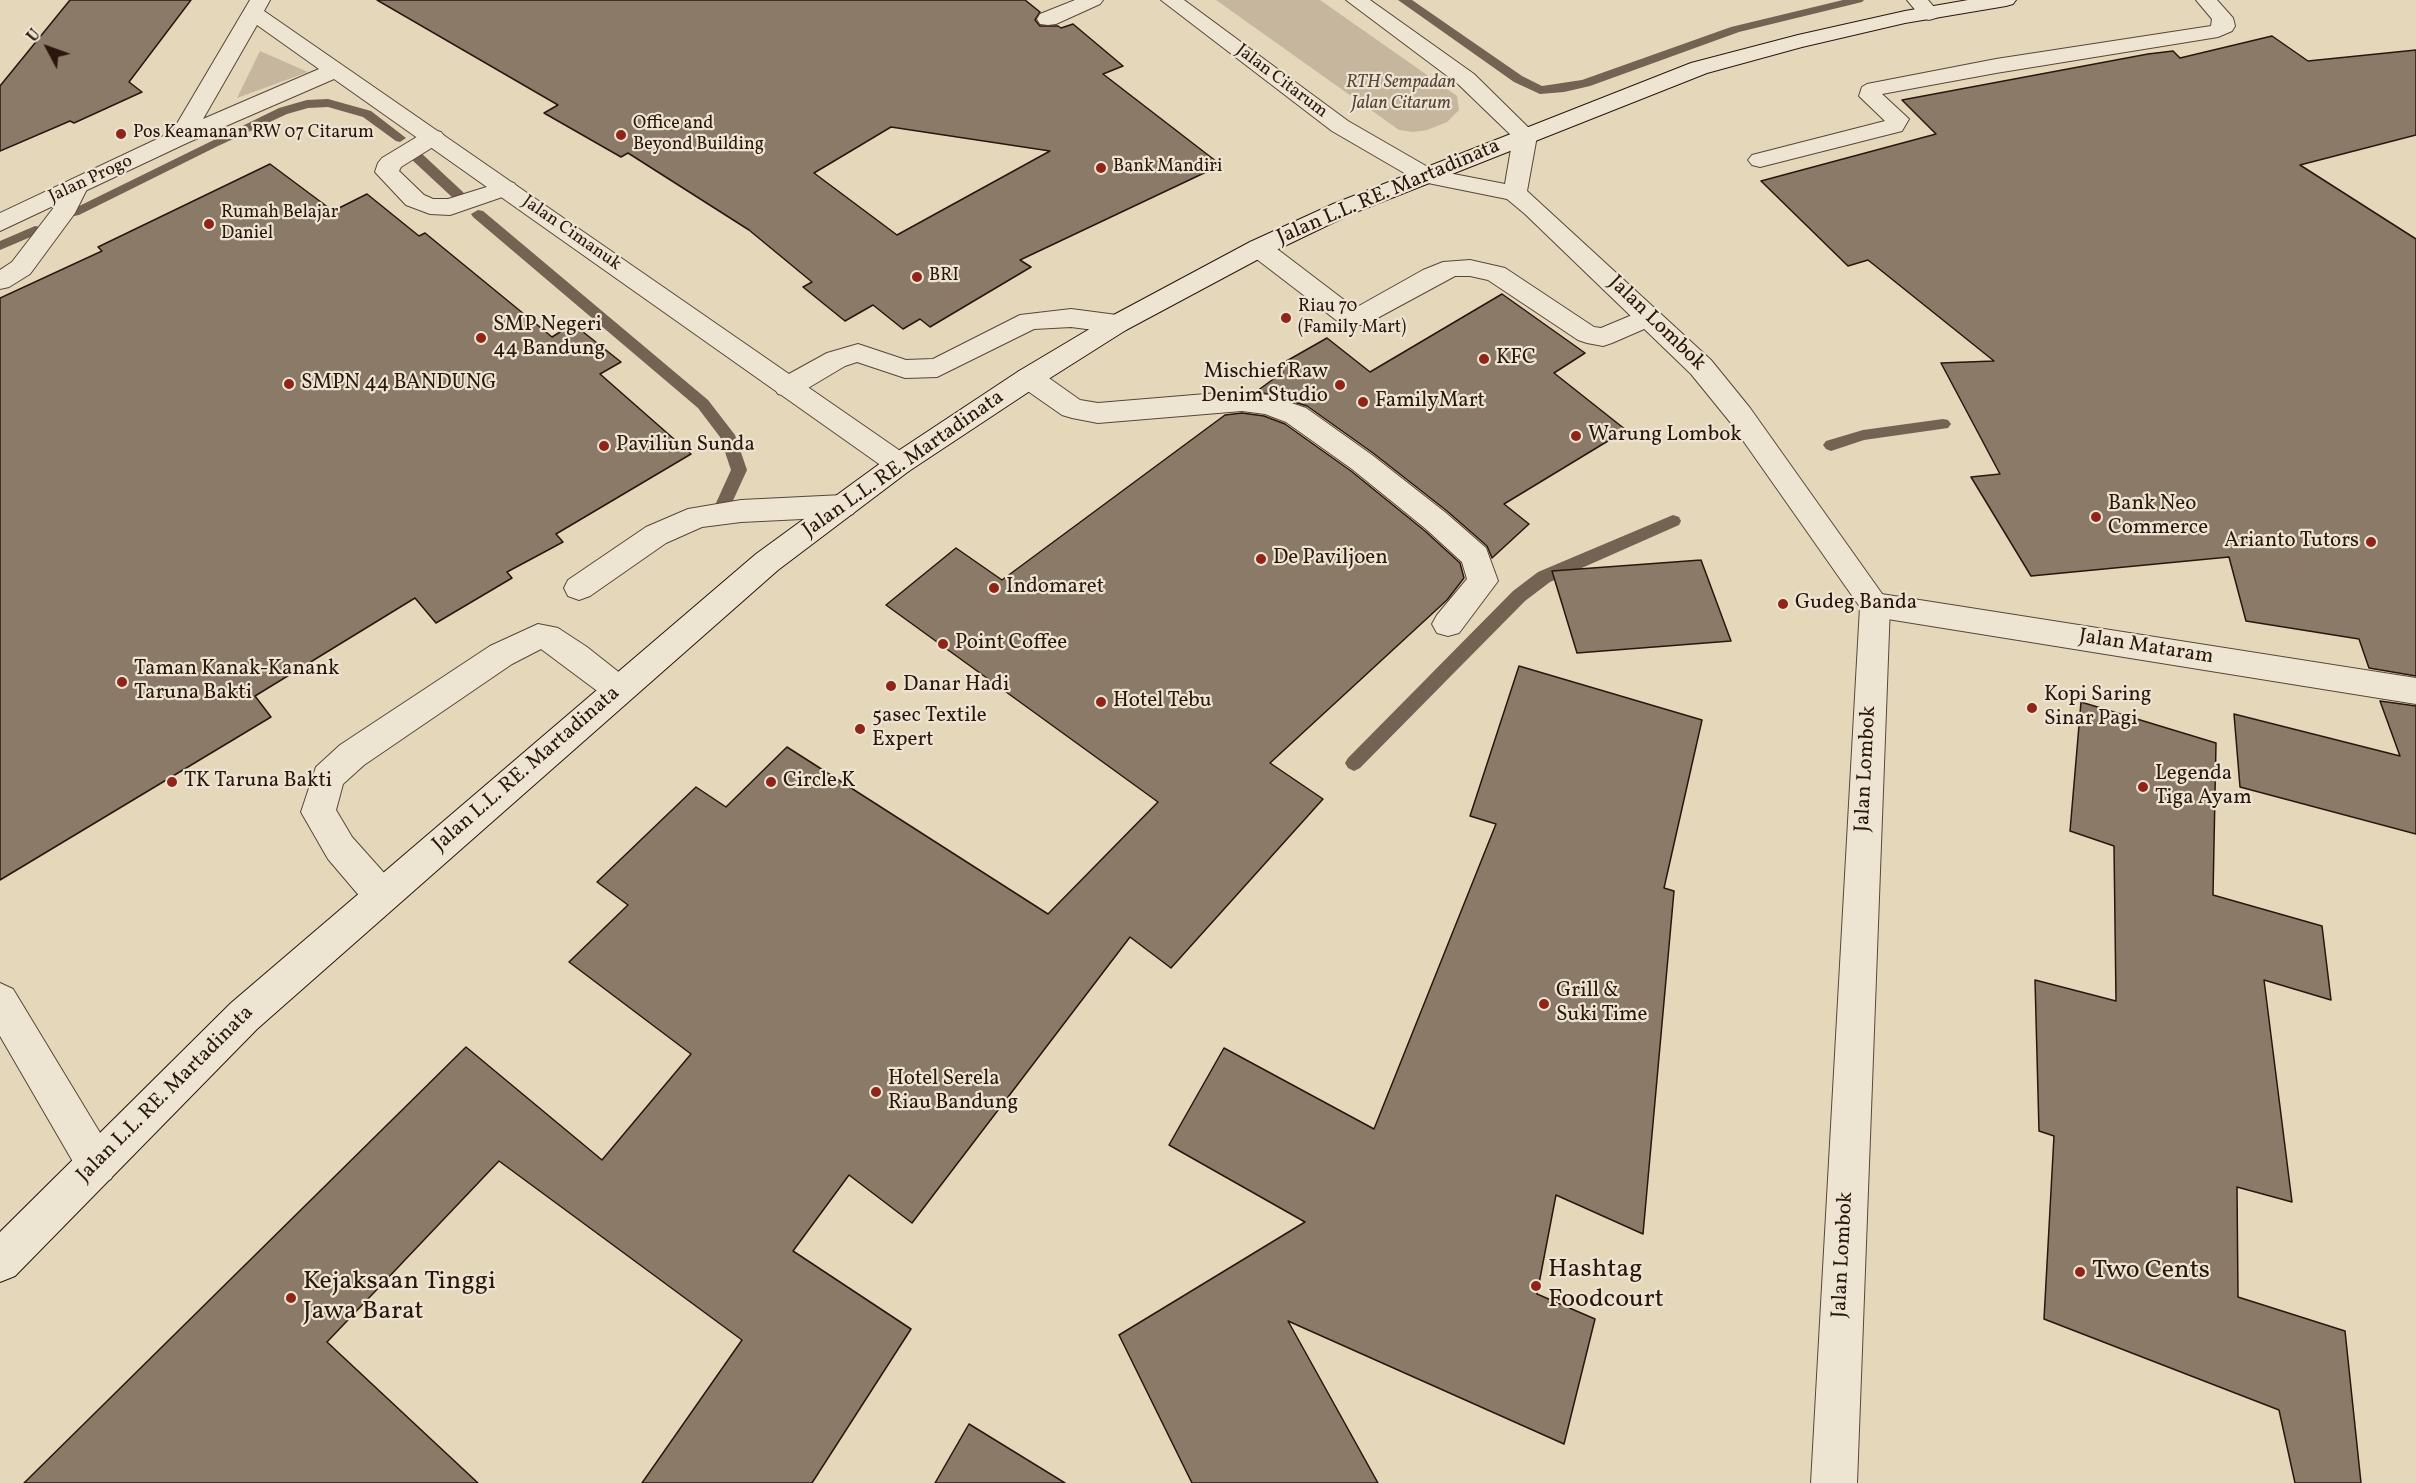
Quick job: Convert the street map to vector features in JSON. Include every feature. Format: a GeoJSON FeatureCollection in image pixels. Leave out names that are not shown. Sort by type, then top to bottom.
{"type":"FeatureCollection","features":[{"type":"Feature","properties":{"kind":"street"},"geometry":{"type":"LineString","coordinates":[[1048,19],[1093,0]]}},
{"type":"Feature","properties":{"kind":"street","name":"Jalan Citarum"},"geometry":{"type":"LineString","coordinates":[[1172,0],[1340,126],[1426,176]]}},
{"type":"Feature","properties":{"kind":"street"},"geometry":{"type":"LineString","coordinates":[[1356,0],[1466,80],[1525,136],[1515,193],[1426,176]]}},
{"type":"Feature","properties":{"kind":"street","name":"Jalan L.L. RE. Martadinata"},"geometry":{"type":"LineString","coordinates":[[0,1261],[244,1016],[767,562],[899,464],[1029,378],[1117,324],[1259,248],[1342,209],[1699,68],[1923,7],[2006,0]]}},
{"type":"Feature","properties":{"kind":"street"},"geometry":{"type":"LineString","coordinates":[[1760,160],[1894,126],[1898,119],[1870,96],[1870,92],[1875,89],[1996,66],[2218,31],[2224,26],[2222,18],[2206,0]]}},
{"type":"Feature","properties":{"kind":"street"},"geometry":{"type":"LineString","coordinates":[[181,137],[257,7]]}},
{"type":"Feature","properties":{"kind":"street","name":"Jalan Cimanuk"},"geometry":{"type":"LineString","coordinates":[[257,7],[336,70],[899,464]]}},
{"type":"Feature","properties":{"kind":"street","name":"Jalan Progo"},"geometry":{"type":"LineString","coordinates":[[0,223],[181,137],[336,70]]}},
{"type":"Feature","properties":{"kind":"street"},"geometry":{"type":"LineString","coordinates":[[433,137],[397,158],[390,164],[387,172],[415,200],[430,206],[450,207],[506,188]]}},
{"type":"Feature","properties":{"kind":"street"},"geometry":{"type":"LineString","coordinates":[[0,281],[21,268],[66,208],[76,187]]}},
{"type":"Feature","properties":{"kind":"street","name":"Jalan Lombok"},"geometry":{"type":"LineString","coordinates":[[1515,193],[1701,366],[1740,415],[1875,605],[1834,1483]]}},
{"type":"Feature","properties":{"kind":"street"},"geometry":{"type":"LineString","coordinates":[[1259,248],[1345,314],[1361,316],[1432,276],[1452,268],[1470,268],[1496,274],[1587,334],[1603,337],[1649,317]]}},
{"type":"Feature","properties":{"kind":"street"},"geometry":{"type":"LineString","coordinates":[[788,387],[836,359],[858,353],[905,369],[937,368],[1029,321],[1071,318],[1117,324]]}},
{"type":"Feature","properties":{"kind":"street"},"geometry":{"type":"LineString","coordinates":[[1029,378],[1072,408],[1098,412],[1242,400],[1268,405],[1296,415],[1362,462],[1436,521],[1475,556],[1483,581],[1448,624]]}},
{"type":"Feature","properties":{"kind":"street"},"geometry":{"type":"LineString","coordinates":[[579,588],[656,535],[698,517],[741,511],[843,506]]}},
{"type":"Feature","properties":{"kind":"street","name":"Jalan Mataram"},"geometry":{"type":"LineString","coordinates":[[1875,605],[2416,691]]}},
{"type":"Feature","properties":{"kind":"street"},"geometry":{"type":"LineString","coordinates":[[381,896],[340,848],[318,812],[328,777],[352,755],[501,655],[538,636],[547,637],[576,656],[619,690]]}},
{"type":"Feature","properties":{"kind":"street"},"geometry":{"type":"LineString","coordinates":[[0,1001],[97,1165]]}},
{"type":"Feature","properties":{"kind":"green space","name":"RTH Sempadan Jalan Citarum"},"geometry":{"type":"Polygon","coordinates":[[[1216,0],[1320,0],[1457,96],[1459,110],[1447,122],[1427,130],[1413,132],[1399,130],[1216,0]]]}},
{"type":"Feature","properties":{"kind":"green space"},"geometry":{"type":"Polygon","coordinates":[[[260,51],[308,72],[237,98],[260,51]]]}},
{"type":"Feature","properties":{"kind":"building"},"geometry":{"type":"Polygon","coordinates":[[[70,0],[191,0],[129,82],[142,92],[74,123],[70,121],[0,151],[0,86],[70,0]]]}},
{"type":"Feature","properties":{"kind":"building"},"geometry":{"type":"Polygon","coordinates":[[[377,0],[1025,0],[1040,12],[1035,20],[1040,26],[1061,28],[1073,24],[1123,66],[1103,74],[1221,165],[1020,260],[1031,267],[930,327],[920,319],[903,329],[873,305],[845,321],[803,287],[812,282],[749,230],[628,153],[621,157],[544,113],[558,105],[377,0]],[[891,127],[814,173],[897,235],[1050,151],[891,127]]]}},
{"type":"Feature","properties":{"kind":"building"},"geometry":{"type":"Polygon","coordinates":[[[2272,36],[2308,61],[2416,50],[2416,135],[2300,165],[2416,239],[2416,676],[2369,668],[2359,639],[2246,621],[2229,557],[2031,576],[1971,477],[2000,474],[1941,363],[1994,361],[1868,260],[1848,266],[1761,181],[1936,134],[1902,100],[2148,54],[2173,51],[2180,58],[2272,36]]]}},
{"type":"Feature","properties":{"kind":"building"},"geometry":{"type":"Polygon","coordinates":[[[270,164],[333,211],[367,194],[419,236],[425,233],[552,337],[573,324],[621,362],[600,374],[691,454],[556,534],[563,542],[507,572],[512,578],[436,623],[415,598],[255,696],[271,717],[0,880],[0,298],[102,251],[98,247],[270,164]]]}},
{"type":"Feature","properties":{"kind":"building"},"geometry":{"type":"Polygon","coordinates":[[[1502,294],[1585,353],[1554,373],[1626,430],[1504,504],[1529,524],[1492,558],[1487,546],[1447,511],[1373,453],[1307,406],[1257,391],[1283,372],[1276,367],[1327,338],[1370,372],[1502,294]]]}},
{"type":"Feature","properties":{"kind":"building"},"geometry":{"type":"Polygon","coordinates":[[[1242,413],[1264,416],[1285,424],[1351,471],[1425,531],[1460,563],[1464,578],[1447,600],[1270,763],[1323,799],[1171,968],[1130,937],[912,1223],[849,1175],[793,1251],[911,1329],[812,1483],[642,1483],[742,1340],[499,1161],[327,1342],[478,1483],[24,1483],[466,1047],[602,1160],[691,1054],[569,962],[628,905],[597,882],[696,787],[726,807],[787,747],[1048,914],[1158,802],[886,605],[956,548],[1002,580],[1225,415],[1242,413]]]}},
{"type":"Feature","properties":{"kind":"building"},"geometry":{"type":"Polygon","coordinates":[[[1701,560],[1731,641],[1577,653],[1552,571],[1701,560]]]}},
{"type":"Feature","properties":{"kind":"building"},"geometry":{"type":"Polygon","coordinates":[[[1519,666],[1702,720],[1664,888],[1674,891],[1643,1234],[1556,1195],[1537,1294],[1595,1319],[1564,1444],[1288,1321],[1378,1483],[1192,1483],[1119,1335],[1305,1222],[1169,1145],[1224,1048],[1374,1129],[1496,824],[1470,816],[1519,666]]]}},
{"type":"Feature","properties":{"kind":"building"},"geometry":{"type":"Polygon","coordinates":[[[2380,701],[2416,706],[2416,834],[2240,787],[2234,714],[2400,756],[2380,701]]]}},
{"type":"Feature","properties":{"kind":"building"},"geometry":{"type":"Polygon","coordinates":[[[2081,702],[2216,743],[2213,895],[2322,926],[2331,1000],[2264,980],[2292,1202],[2237,1187],[2238,1297],[2345,1331],[2361,1483],[2295,1483],[2279,1410],[2044,1319],[2054,1136],[2039,1131],[2035,980],[2116,1001],[2114,846],[2070,831],[2081,702]]]}},
{"type":"Feature","properties":{"kind":"building"},"geometry":{"type":"Polygon","coordinates":[[[969,1424],[1065,1483],[935,1483],[969,1424]]]}},
{"type":"Feature","properties":{"kind":"waterway"},"geometry":{"type":"LineString","coordinates":[[1404,0],[1518,79],[1540,90],[1586,83],[1735,29],[1858,0]]}},
{"type":"Feature","properties":{"kind":"waterway"},"geometry":{"type":"LineString","coordinates":[[74,212],[283,111],[307,104],[328,103],[367,114],[400,138]]}},
{"type":"Feature","properties":{"kind":"waterway"},"geometry":{"type":"LineString","coordinates":[[415,155],[458,195]]}},
{"type":"Feature","properties":{"kind":"waterway"},"geometry":{"type":"LineString","coordinates":[[478,214],[703,404],[727,435],[739,470],[719,514]]}},
{"type":"Feature","properties":{"kind":"waterway"},"geometry":{"type":"LineString","coordinates":[[0,246],[35,230]]}},
{"type":"Feature","properties":{"kind":"waterway"},"geometry":{"type":"LineString","coordinates":[[1831,445],[1863,435],[1943,424]]}},
{"type":"Feature","properties":{"kind":"waterway"},"geometry":{"type":"LineString","coordinates":[[1354,763],[1519,596],[1544,577],[1673,521]]}},
{"type":"Feature","properties":{"kind":"place","name":"Pos Keamanan RW 07 Citarum"},"geometry":{"type":"Point","coordinates":[121,134]}},
{"type":"Feature","properties":{"kind":"place","name":"Office and Beyond Building"},"geometry":{"type":"Point","coordinates":[621,135]}},
{"type":"Feature","properties":{"kind":"place","name":"Bank Mandiri"},"geometry":{"type":"Point","coordinates":[1101,168]}},
{"type":"Feature","properties":{"kind":"place","name":"Rumah Belajar Daniel"},"geometry":{"type":"Point","coordinates":[209,224]}},
{"type":"Feature","properties":{"kind":"place","name":"BRI"},"geometry":{"type":"Point","coordinates":[917,277]}},
{"type":"Feature","properties":{"kind":"place","name":"Riau 70 (Family Mart)"},"geometry":{"type":"Point","coordinates":[1286,318]}},
{"type":"Feature","properties":{"kind":"place","name":"SMP Negeri 44 Bandung"},"geometry":{"type":"Point","coordinates":[481,338]}},
{"type":"Feature","properties":{"kind":"place","name":"KFC"},"geometry":{"type":"Point","coordinates":[1484,359]}},
{"type":"Feature","properties":{"kind":"place","name":"SMPN 44 BANDUNG"},"geometry":{"type":"Point","coordinates":[289,384]}},
{"type":"Feature","properties":{"kind":"place","name":"Mischief Raw Denim Studio"},"geometry":{"type":"Point","coordinates":[1340,385]}},
{"type":"Feature","properties":{"kind":"place","name":"FamilyMart"},"geometry":{"type":"Point","coordinates":[1363,402]}},
{"type":"Feature","properties":{"kind":"place","name":"Warung Lombok"},"geometry":{"type":"Point","coordinates":[1576,436]}},
{"type":"Feature","properties":{"kind":"place","name":"Paviliun Sunda"},"geometry":{"type":"Point","coordinates":[604,446]}},
{"type":"Feature","properties":{"kind":"place","name":"Bank Neo Commerce"},"geometry":{"type":"Point","coordinates":[2096,517]}},
{"type":"Feature","properties":{"kind":"place","name":"Arianto Tutors"},"geometry":{"type":"Point","coordinates":[2371,542]}},
{"type":"Feature","properties":{"kind":"place","name":"De Paviljoen"},"geometry":{"type":"Point","coordinates":[1261,559]}},
{"type":"Feature","properties":{"kind":"place","name":"Indomaret"},"geometry":{"type":"Point","coordinates":[994,588]}},
{"type":"Feature","properties":{"kind":"place","name":"Gudeg Banda"},"geometry":{"type":"Point","coordinates":[1783,604]}},
{"type":"Feature","properties":{"kind":"place","name":"Point Coffee"},"geometry":{"type":"Point","coordinates":[943,644]}},
{"type":"Feature","properties":{"kind":"place","name":"Taman Kanak-Kanank Taruna Bakti"},"geometry":{"type":"Point","coordinates":[122,682]}},
{"type":"Feature","properties":{"kind":"place","name":"Danar Hadi"},"geometry":{"type":"Point","coordinates":[891,686]}},
{"type":"Feature","properties":{"kind":"place","name":"Hotel Tebu"},"geometry":{"type":"Point","coordinates":[1101,702]}},
{"type":"Feature","properties":{"kind":"place","name":"Kopi Saring Sinar Pagi"},"geometry":{"type":"Point","coordinates":[2032,708]}},
{"type":"Feature","properties":{"kind":"place","name":"5asec Textile Expert"},"geometry":{"type":"Point","coordinates":[860,729]}},
{"type":"Feature","properties":{"kind":"place","name":"TK Taruna Bakti"},"geometry":{"type":"Point","coordinates":[172,782]}},
{"type":"Feature","properties":{"kind":"place","name":"Circle K"},"geometry":{"type":"Point","coordinates":[771,782]}},
{"type":"Feature","properties":{"kind":"place","name":"Legenda Tiga Ayam"},"geometry":{"type":"Point","coordinates":[2143,787]}},
{"type":"Feature","properties":{"kind":"place","name":"Grill & Suki Time"},"geometry":{"type":"Point","coordinates":[1544,1004]}},
{"type":"Feature","properties":{"kind":"place","name":"Hotel Serela Riau Bandung"},"geometry":{"type":"Point","coordinates":[876,1092]}},
{"type":"Feature","properties":{"kind":"place","name":"Two Cents"},"geometry":{"type":"Point","coordinates":[2080,1272]}},
{"type":"Feature","properties":{"kind":"place","name":"Hashtag Foodcourt"},"geometry":{"type":"Point","coordinates":[1536,1286]}},
{"type":"Feature","properties":{"kind":"place","name":"Kejaksaan Tinggi Jawa Barat"},"geometry":{"type":"Point","coordinates":[291,1298]}}]}
